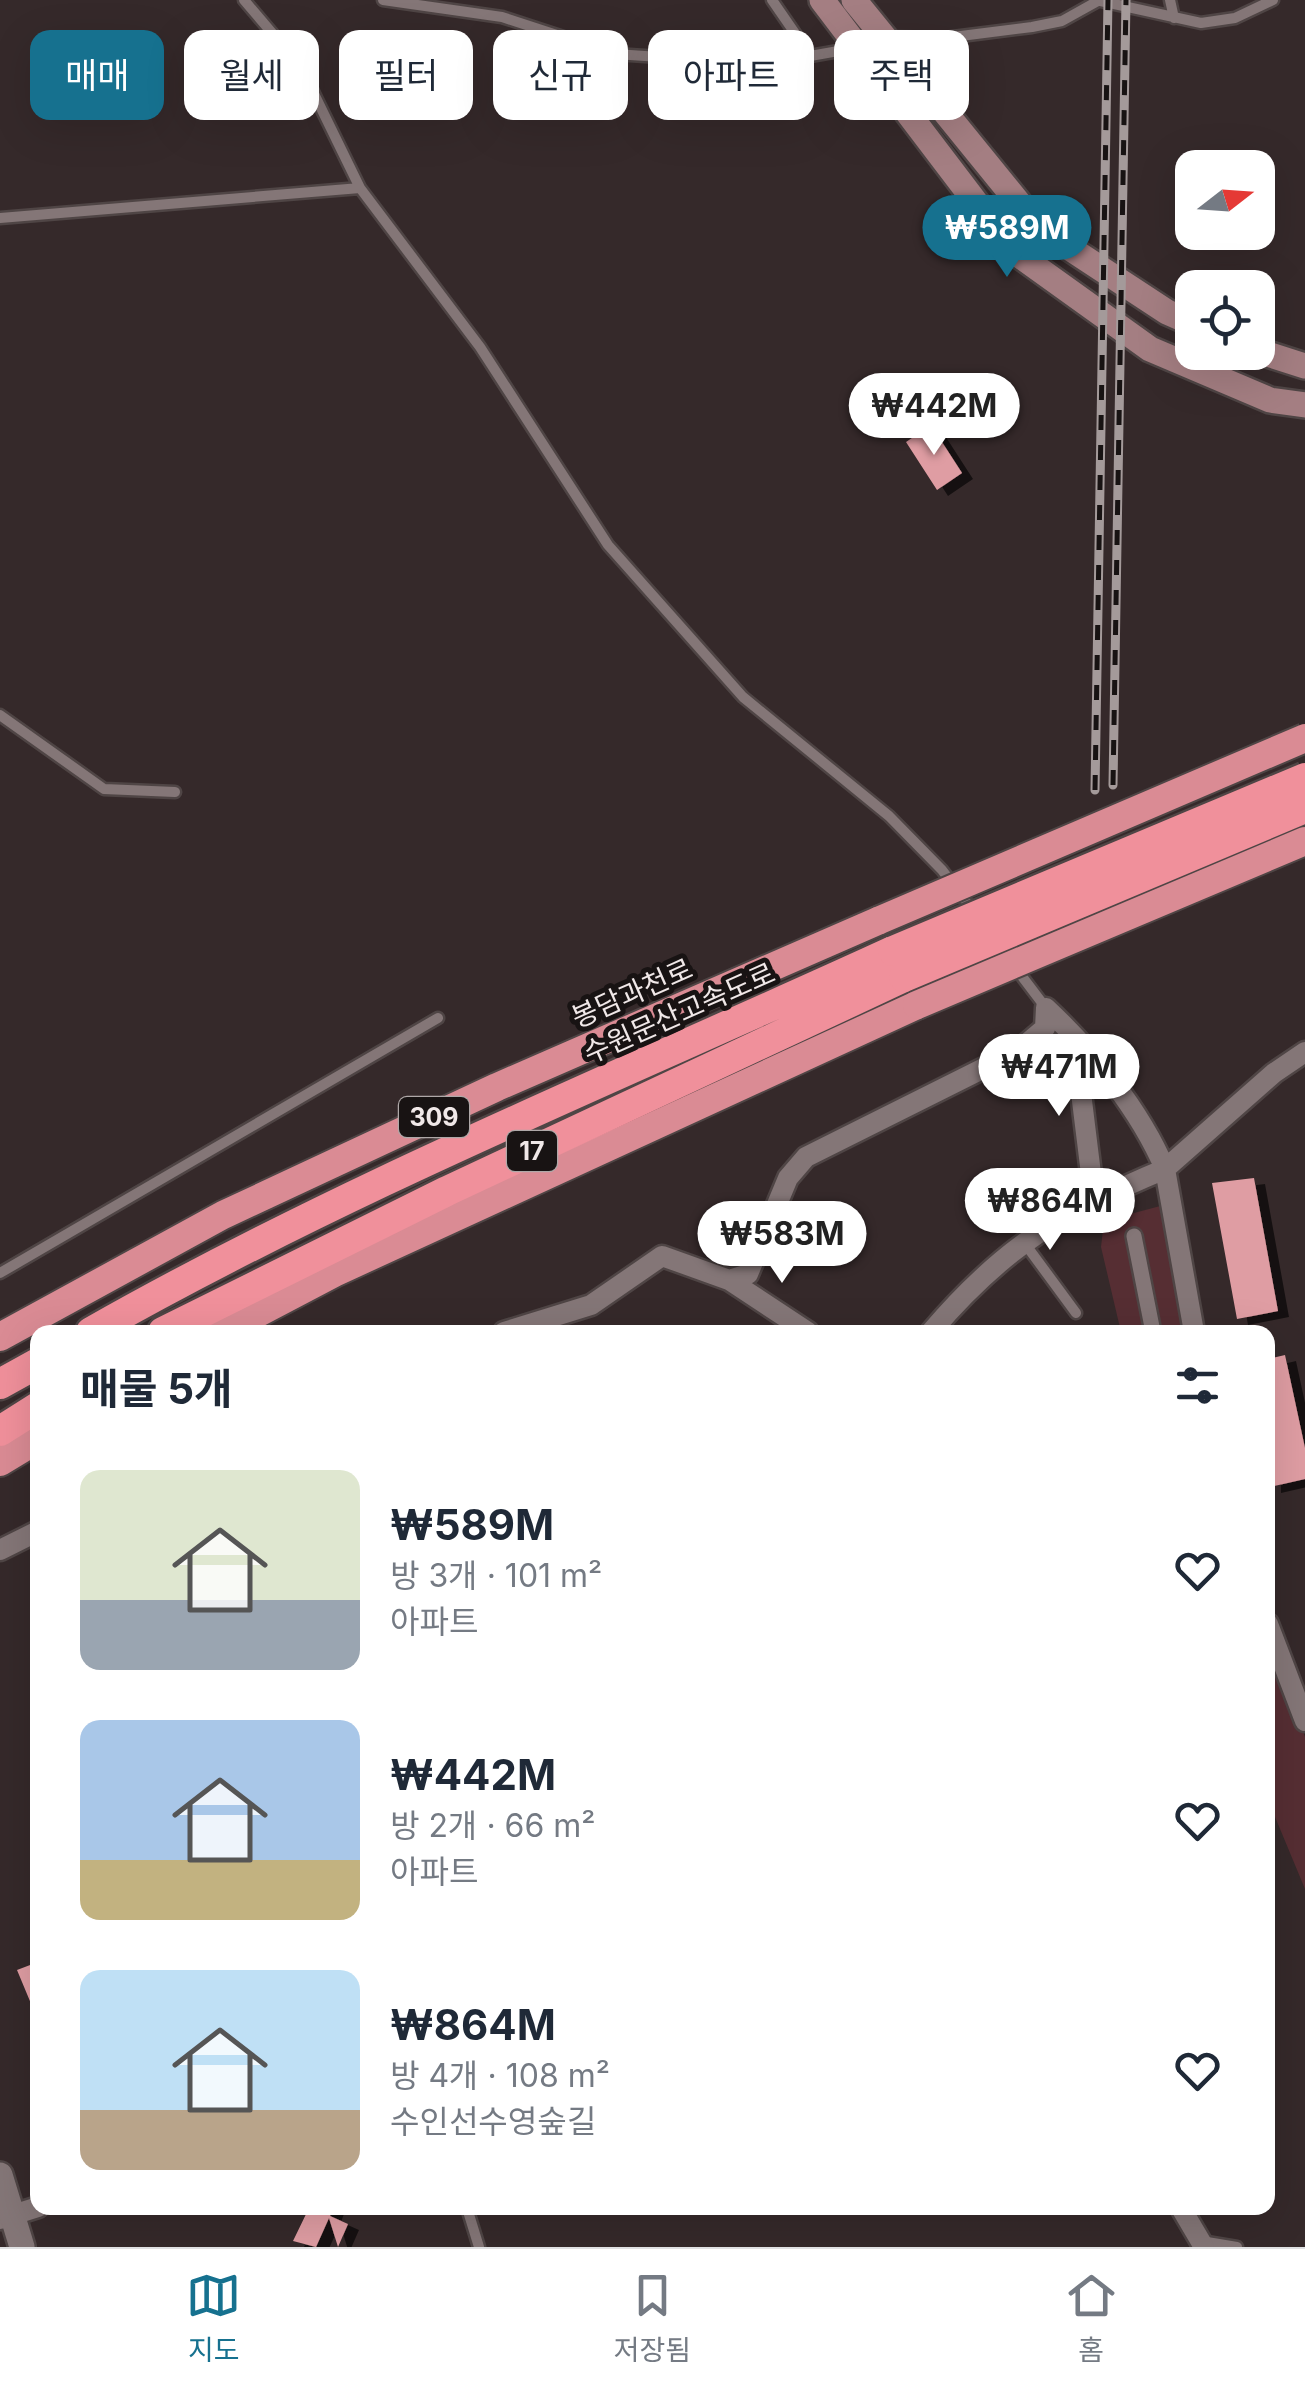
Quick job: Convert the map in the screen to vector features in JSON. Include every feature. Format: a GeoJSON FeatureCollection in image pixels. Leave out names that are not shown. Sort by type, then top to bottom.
{"type":"FeatureCollection","features":[{"type":"Feature","properties":{"kind":"highway","name":"봉담과천로"},"geometry":{"type":"LineString","coordinates":[[0,1338],[223,1215],[497,1087],[1305,738]]}},
{"type":"Feature","properties":{"kind":"highway","name":"수원문산고속도로"},"geometry":{"type":"LineString","coordinates":[[104,1325],[176,1284],[357,1195],[898,964],[1305,778]]}},
{"type":"Feature","properties":{"kind":"highway","name":"수원문산고속도로"},"geometry":{"type":"LineString","coordinates":[[177,1325],[898,964],[1305,808]]}},
{"type":"Feature","properties":{"kind":"highway"},"geometry":{"type":"LineString","coordinates":[[235,1325],[334,1273],[917,1005],[1305,841]]}},
{"type":"Feature","properties":{"kind":"highway"},"geometry":{"type":"LineString","coordinates":[[0,1384],[30,1367]]}},
{"type":"Feature","properties":{"kind":"highway"},"geometry":{"type":"LineString","coordinates":[[0,1432],[30,1412]]}},
{"type":"Feature","properties":{"kind":"highway"},"geometry":{"type":"LineString","coordinates":[[0,1462],[30,1443]]}},
{"type":"Feature","properties":{"kind":"main road"},"geometry":{"type":"LineString","coordinates":[[822,0],[858,30]]}},
{"type":"Feature","properties":{"kind":"main road"},"geometry":{"type":"LineString","coordinates":[[854,0],[867,30]]}},
{"type":"Feature","properties":{"kind":"main road"},"geometry":{"type":"LineString","coordinates":[[924,120],[1012,250],[1150,348],[1270,400],[1305,405]]}},
{"type":"Feature","properties":{"kind":"main road"},"geometry":{"type":"LineString","coordinates":[[942,120],[1039,228],[1175,316]]}},
{"type":"Feature","properties":{"kind":"main road"},"geometry":{"type":"LineString","coordinates":[[1275,356],[1305,366]]}},
{"type":"Feature","properties":{"kind":"street"},"geometry":{"type":"LineString","coordinates":[[1046,1008],[1074,1034],[1153,1141],[1165,1168],[1193,1325]]}},
{"type":"Feature","properties":{"kind":"street"},"geometry":{"type":"LineString","coordinates":[[729,1280],[748,1274],[788,1178],[806,1157],[1018,1050],[1044,1028],[1046,1008]]}},
{"type":"Feature","properties":{"kind":"street"},"geometry":{"type":"LineString","coordinates":[[1074,1034],[1094,1198]]}},
{"type":"Feature","properties":{"kind":"street"},"geometry":{"type":"LineString","coordinates":[[937,1325],[975,1280],[1023,1240],[1094,1198],[1165,1168],[1274,1072],[1305,1052]]}},
{"type":"Feature","properties":{"kind":"street"},"geometry":{"type":"LineString","coordinates":[[1134,1236],[1152,1325]]}},
{"type":"Feature","properties":{"kind":"street"},"geometry":{"type":"LineString","coordinates":[[527,1325],[591,1305],[662,1256],[729,1280],[780,1325]]}},
{"type":"Feature","properties":{"kind":"street"},"geometry":{"type":"LineString","coordinates":[[0,1550],[30,1535]]}},
{"type":"Feature","properties":{"kind":"street"},"geometry":{"type":"LineString","coordinates":[[1275,1642],[1305,1721]]}},
{"type":"Feature","properties":{"kind":"street"},"geometry":{"type":"LineString","coordinates":[[0,2175],[6,2217],[22,2247]]}},
{"type":"Feature","properties":{"kind":"street"},"geometry":{"type":"LineString","coordinates":[[1186,2215],[1202,2244]]}},
{"type":"Feature","properties":{"kind":"lane"},"geometry":{"type":"LineString","coordinates":[[244,0],[316,90],[346,166],[360,188],[480,347],[608,545],[743,696],[849,781],[942,870],[1046,1008]]}},
{"type":"Feature","properties":{"kind":"lane"},"geometry":{"type":"LineString","coordinates":[[383,0],[414,1],[502,18],[614,54],[648,56]]}},
{"type":"Feature","properties":{"kind":"lane"},"geometry":{"type":"LineString","coordinates":[[772,0],[793,30]]}},
{"type":"Feature","properties":{"kind":"lane"},"geometry":{"type":"LineString","coordinates":[[969,35],[1062,21],[1097,0],[1201,23],[1235,18],[1274,0]]}},
{"type":"Feature","properties":{"kind":"lane"},"geometry":{"type":"LineString","coordinates":[[1170,0],[1174,18]]}},
{"type":"Feature","properties":{"kind":"lane"},"geometry":{"type":"LineString","coordinates":[[0,218],[360,188]]}},
{"type":"Feature","properties":{"kind":"lane"},"geometry":{"type":"LineString","coordinates":[[0,715],[104,789],[175,792]]}},
{"type":"Feature","properties":{"kind":"lane"},"geometry":{"type":"LineString","coordinates":[[0,1273],[438,1018]]}},
{"type":"Feature","properties":{"kind":"lane"},"geometry":{"type":"LineString","coordinates":[[1023,1240],[1076,1314]]}},
{"type":"Feature","properties":{"kind":"lane"},"geometry":{"type":"LineString","coordinates":[[469,2215],[479,2247]]}},
{"type":"Feature","properties":{"kind":"lane"},"geometry":{"type":"LineString","coordinates":[[1202,2244],[1237,2247]]}},
{"type":"Feature","properties":{"kind":"shaded area"},"geometry":{"type":"Polygon","coordinates":[[[1164,1205],[1187,1325],[1119,1325],[1101,1247],[1104,1221],[1164,1205]]]}},
{"type":"Feature","properties":{"kind":"shaded area"},"geometry":{"type":"Polygon","coordinates":[[[1275,1652],[1305,1737],[1305,1889],[1275,1817],[1275,1652]]]}},
{"type":"Feature","properties":{"kind":"building"},"geometry":{"type":"Polygon","coordinates":[[[931,425],[962,473],[937,490],[906,442],[931,425]]]}},
{"type":"Feature","properties":{"kind":"building"},"geometry":{"type":"Polygon","coordinates":[[[1254,1178],[1278,1311],[1237,1319],[1212,1183],[1254,1178]]]}},
{"type":"Feature","properties":{"kind":"building"},"geometry":{"type":"Polygon","coordinates":[[[734,1217],[750,1226],[735,1253],[718,1243],[734,1217]]]}},
{"type":"Feature","properties":{"kind":"building"},"geometry":{"type":"Polygon","coordinates":[[[1285,1355],[1305,1448],[1305,1479],[1275,1486],[1275,1357],[1285,1355]]]}},
{"type":"Feature","properties":{"kind":"building"},"geometry":{"type":"Polygon","coordinates":[[[30,1965],[30,2001],[17,1970],[30,1965]]]}},
{"type":"Feature","properties":{"kind":"building"},"geometry":{"type":"Polygon","coordinates":[[[306,2215],[330,2215],[348,2224],[338,2247],[329,2218],[316,2247],[293,2241],[306,2215]]]}},
{"type":"Feature","properties":{"kind":"railway"},"geometry":{"type":"LineString","coordinates":[[1095,790],[1108,0]]}},
{"type":"Feature","properties":{"kind":"railway"},"geometry":{"type":"LineString","coordinates":[[1113,785],[1126,0]]}}]}
